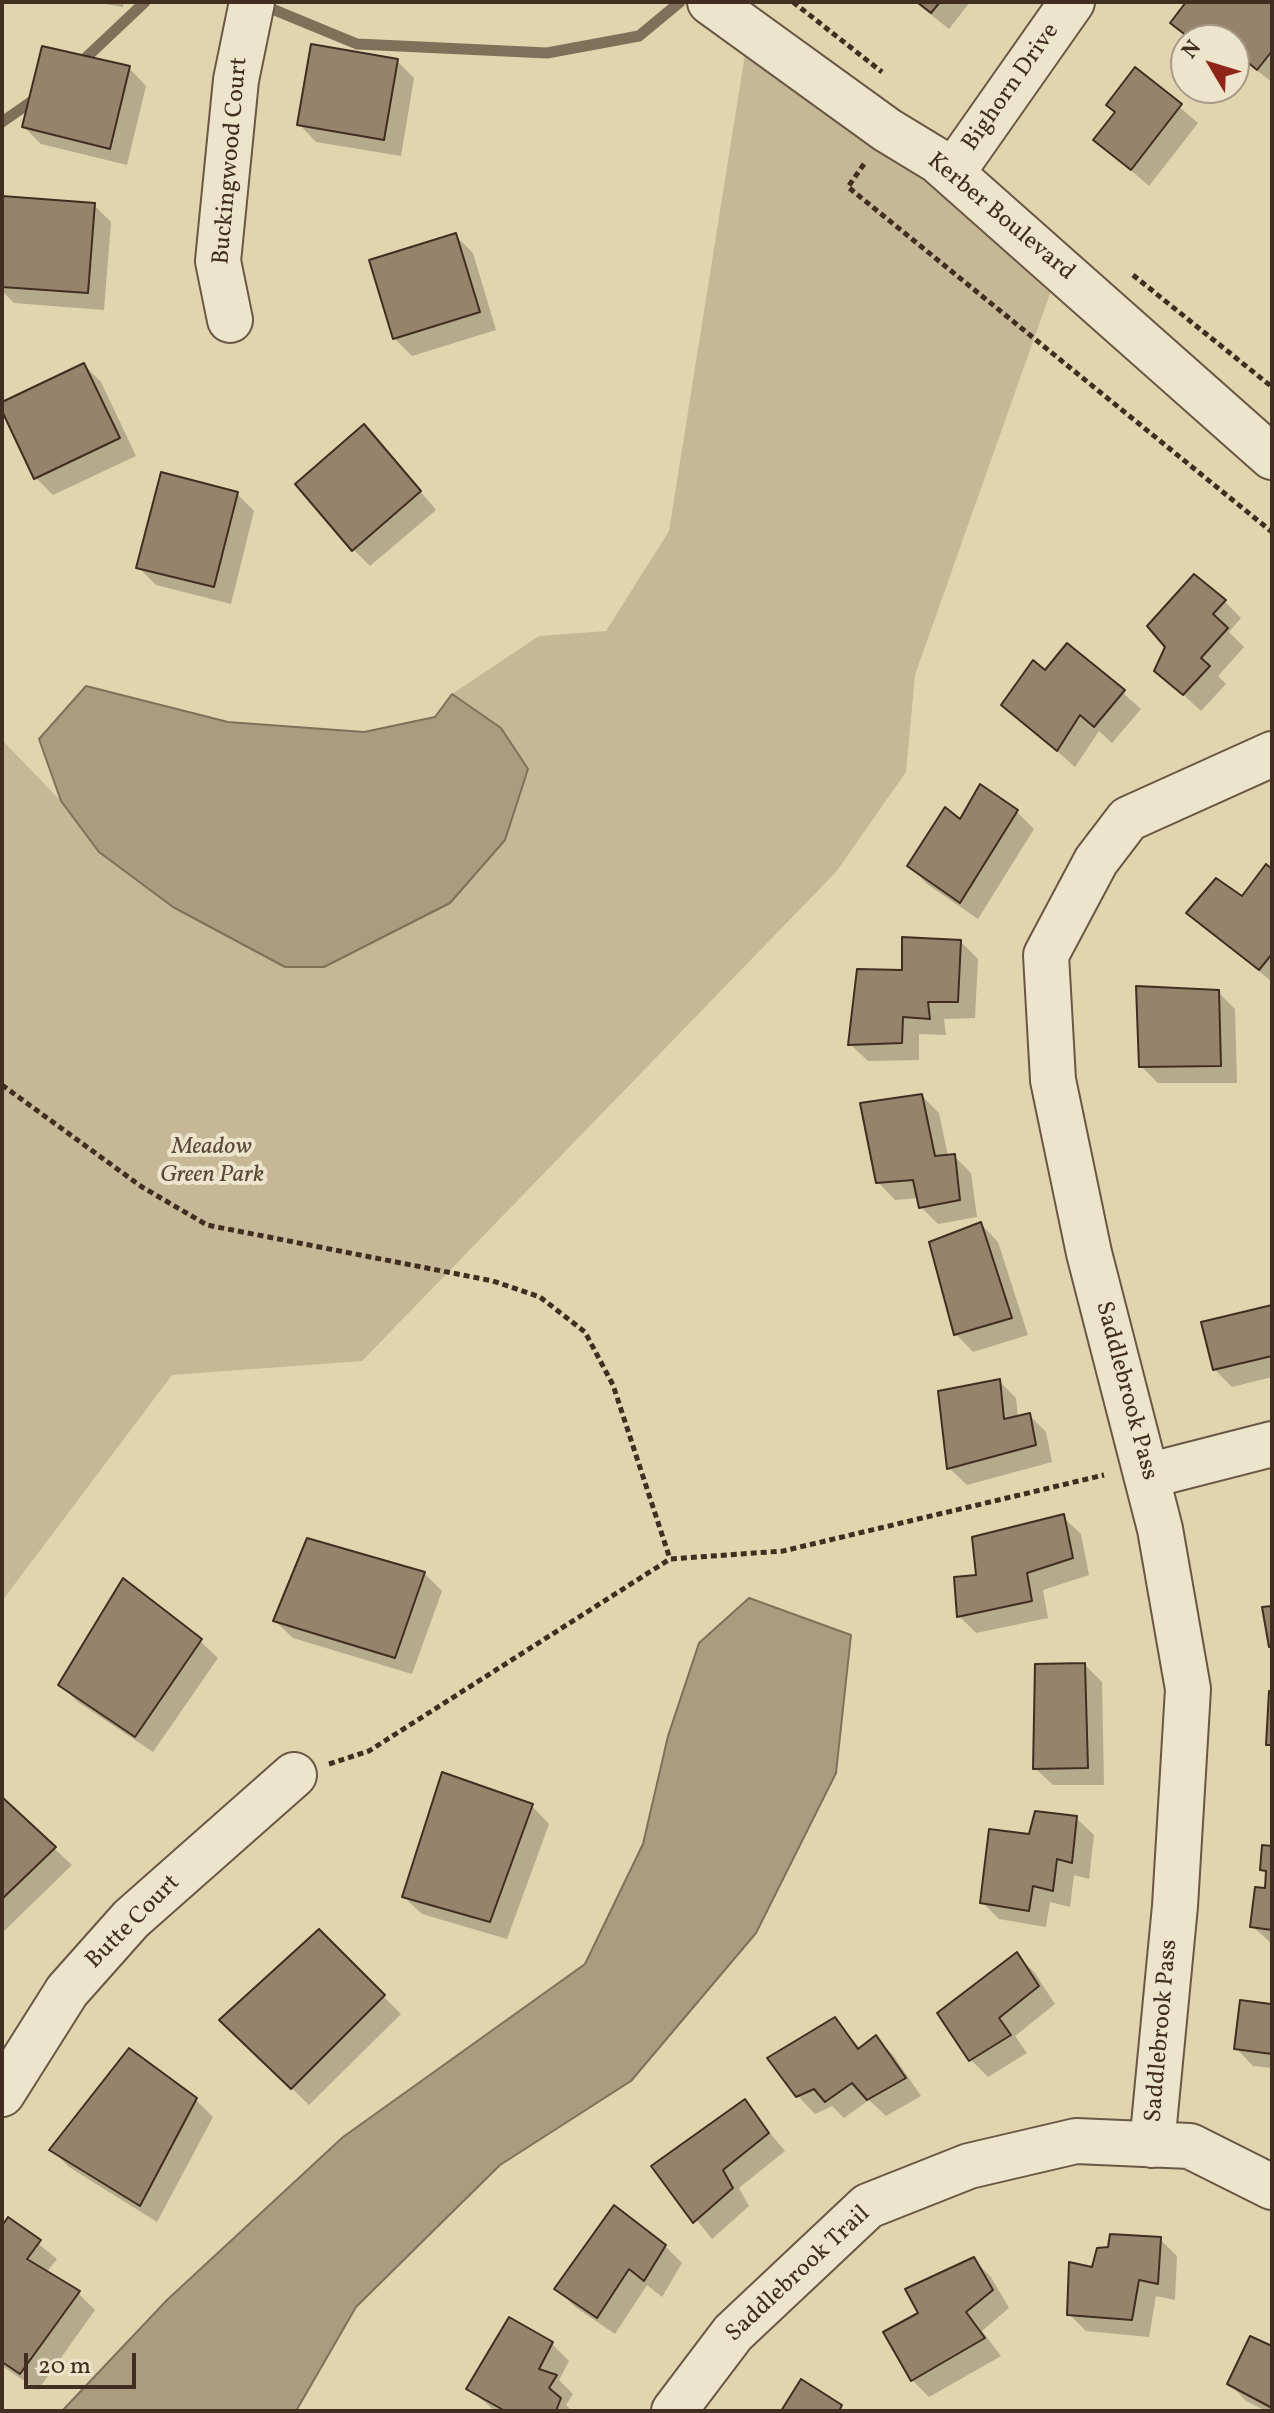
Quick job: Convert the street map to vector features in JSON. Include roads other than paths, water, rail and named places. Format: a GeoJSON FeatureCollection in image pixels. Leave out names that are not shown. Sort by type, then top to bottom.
{"type":"FeatureCollection","features":[{"type":"Feature","properties":{"kind":"street","name":"Buckingwood Court"},"geometry":{"type":"LineString","coordinates":[[230,320],[218,261],[236,80],[252,2]]}},
{"type":"Feature","properties":{"kind":"street","name":"Kerber Boulevard"},"geometry":{"type":"LineString","coordinates":[[710,2],[952,173],[1272,457]]}},
{"type":"Feature","properties":{"kind":"street","name":"Bighorn Drive"},"geometry":{"type":"LineString","coordinates":[[952,173],[1072,2]]}},
{"type":"Feature","properties":{"kind":"street","name":"Saddlebrook Pass"},"geometry":{"type":"LineString","coordinates":[[1152,2145],[1175,1906],[1188,1689],[1160,1529],[1089,1253],[1053,1080],[1046,955],[1096,861],[1128,819],[1272,754]]}},
{"type":"Feature","properties":{"kind":"street"},"geometry":{"type":"LineString","coordinates":[[1146,1471],[1272,1444]]}},
{"type":"Feature","properties":{"kind":"street","name":"Butte Court"},"geometry":{"type":"LineString","coordinates":[[2,2094],[67,1991],[131,1919],[294,1775]]}},
{"type":"Feature","properties":{"kind":"street","name":"Saddlebrook Trail"},"geometry":{"type":"LineString","coordinates":[[674,2411],[733,2333],[868,2206],[969,2166],[1076,2141],[1190,2146],[1272,2187]]}},
{"type":"Feature","properties":{"kind":"waterway"},"geometry":{"type":"LineString","coordinates":[[76,67],[145,2]]}},
{"type":"Feature","properties":{"kind":"waterway"},"geometry":{"type":"LineString","coordinates":[[260,4],[357,44],[547,53],[639,36],[680,2]]}},
{"type":"Feature","properties":{"kind":"waterway"},"geometry":{"type":"LineString","coordinates":[[2,122],[38,97]]}},
{"type":"Feature","properties":{"kind":"park label","name":"Meadow Green Park"},"geometry":{"type":"Point","coordinates":[212,1163]}}]}
